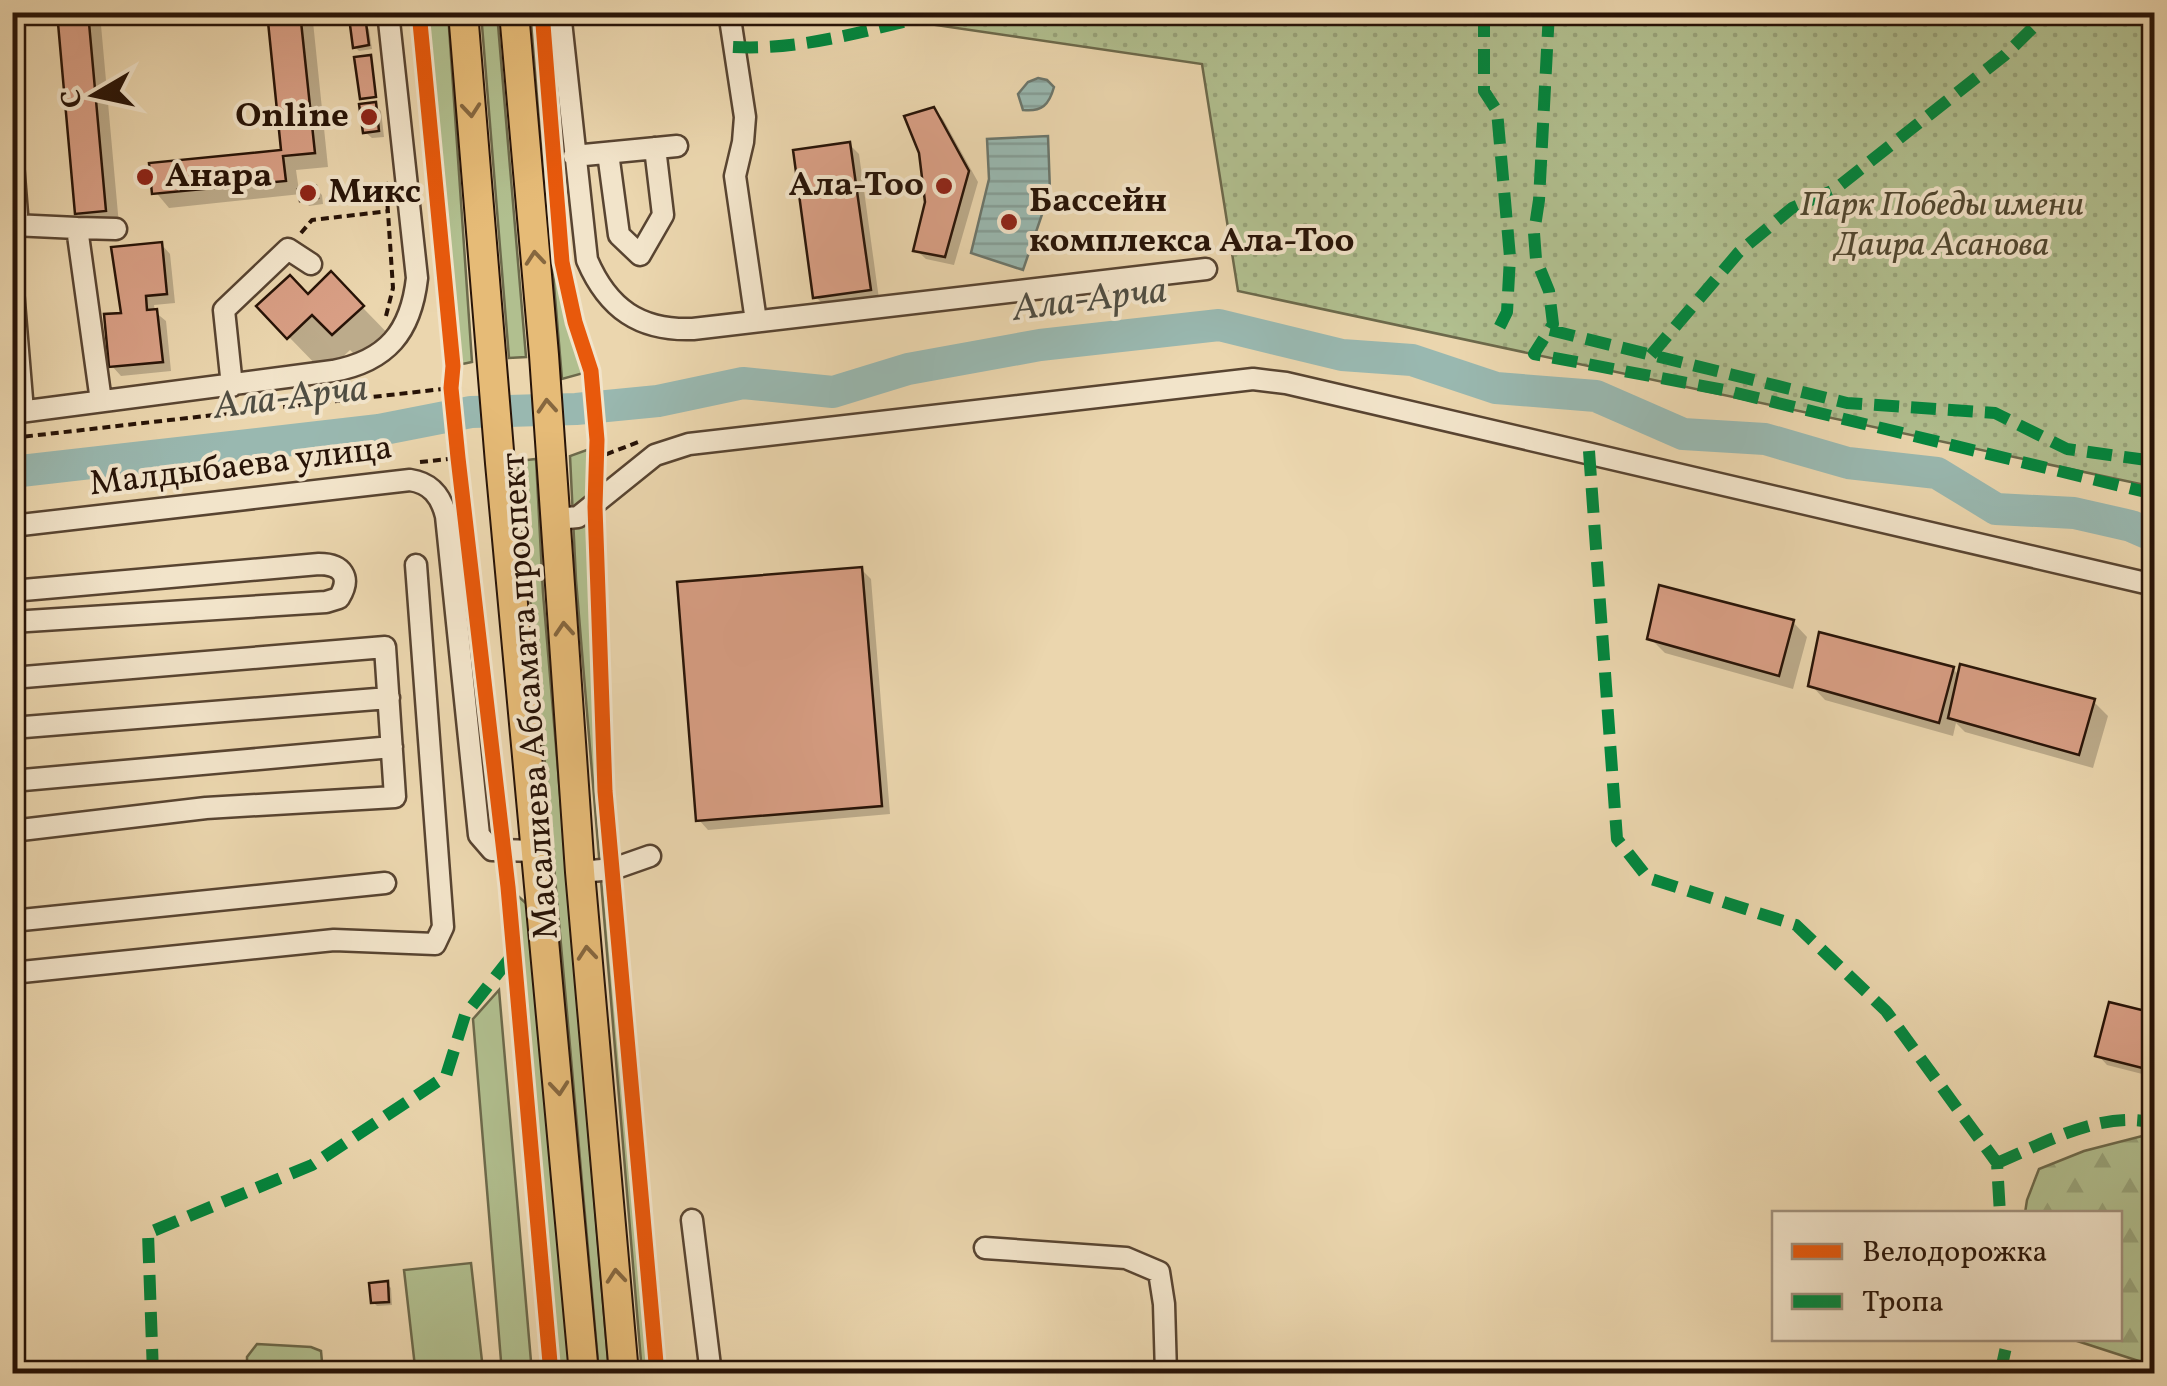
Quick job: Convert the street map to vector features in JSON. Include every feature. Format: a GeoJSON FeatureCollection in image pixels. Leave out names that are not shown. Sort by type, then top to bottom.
{"type":"FeatureCollection","features":[{"type":"Feature","properties":{"kind":"main road","name":"Масалиева Абсамата проспект"},"geometry":{"type":"LineString","coordinates":[[463,12],[584,1374]]}},
{"type":"Feature","properties":{"kind":"main road","name":"Масалиева Абсамата проспект"},"geometry":{"type":"LineString","coordinates":[[514,12],[544,355],[580,872],[624,1374]]}},
{"type":"Feature","properties":{"kind":"street"},"geometry":{"type":"LineString","coordinates":[[12,278],[18,412],[232,386],[372,360],[394,342],[415,296],[416,258],[388,12]]}},
{"type":"Feature","properties":{"kind":"street"},"geometry":{"type":"LineString","coordinates":[[560,12],[587,260],[599,284],[617,306],[651,326],[665,329],[756,321],[1206,269]]}},
{"type":"Feature","properties":{"kind":"street"},"geometry":{"type":"LineString","coordinates":[[729,12],[745,117],[734,176],[756,321]]}},
{"type":"Feature","properties":{"kind":"street"},"geometry":{"type":"LineString","coordinates":[[574,156],[677,146]]}},
{"type":"Feature","properties":{"kind":"street"},"geometry":{"type":"LineString","coordinates":[[608,152],[619,236],[640,256],[663,215],[655,148]]}},
{"type":"Feature","properties":{"kind":"street"},"geometry":{"type":"LineString","coordinates":[[12,151],[17,214],[13,226],[116,228]]}},
{"type":"Feature","properties":{"kind":"street"},"geometry":{"type":"LineString","coordinates":[[77,228],[101,401]]}},
{"type":"Feature","properties":{"kind":"street"},"geometry":{"type":"LineString","coordinates":[[232,386],[224,310],[288,248],[312,264]]}},
{"type":"Feature","properties":{"kind":"street"},"geometry":{"type":"LineString","coordinates":[[556,519],[578,517],[655,455],[689,444],[1235,380],[1269,380],[2154,584]]}},
{"type":"Feature","properties":{"kind":"street","name":"Малдыбаева улица"},"geometry":{"type":"LineString","coordinates":[[12,526],[410,480],[430,487],[438,494],[446,516],[479,835],[492,850],[538,851]]}},
{"type":"Feature","properties":{"kind":"street"},"geometry":{"type":"LineString","coordinates":[[12,591],[319,564],[333,564],[346,578],[339,598],[326,602],[12,622]]}},
{"type":"Feature","properties":{"kind":"street"},"geometry":{"type":"LineString","coordinates":[[12,973],[334,940],[435,944],[443,927],[416,565]]}},
{"type":"Feature","properties":{"kind":"street"},"geometry":{"type":"LineString","coordinates":[[12,678],[385,647],[395,797],[206,808],[12,831]]}},
{"type":"Feature","properties":{"kind":"street"},"geometry":{"type":"LineString","coordinates":[[12,728],[388,698]]}},
{"type":"Feature","properties":{"kind":"street"},"geometry":{"type":"LineString","coordinates":[[12,781],[392,746]]}},
{"type":"Feature","properties":{"kind":"street"},"geometry":{"type":"LineString","coordinates":[[580,872],[613,869],[650,856]]}},
{"type":"Feature","properties":{"kind":"street"},"geometry":{"type":"LineString","coordinates":[[12,921],[385,882]]}},
{"type":"Feature","properties":{"kind":"street"},"geometry":{"type":"LineString","coordinates":[[692,1220],[711,1374]]}},
{"type":"Feature","properties":{"kind":"street"},"geometry":{"type":"LineString","coordinates":[[986,1248],[1126,1258],[1159,1272],[1166,1374]]}},
{"type":"Feature","properties":{"kind":"path"},"geometry":{"type":"LineString","coordinates":[[288,248],[312,220],[389,210]]}},
{"type":"Feature","properties":{"kind":"path"},"geometry":{"type":"LineString","coordinates":[[453,366],[453,405]]}},
{"type":"Feature","properties":{"kind":"path"},"geometry":{"type":"LineString","coordinates":[[12,438],[451,388]]}},
{"type":"Feature","properties":{"kind":"path"},"geometry":{"type":"LineString","coordinates":[[189,404],[204,416]]}},
{"type":"Feature","properties":{"kind":"path"},"geometry":{"type":"LineString","coordinates":[[594,459],[650,438]]}},
{"type":"Feature","properties":{"kind":"path"},"geometry":{"type":"LineString","coordinates":[[453,463],[456,440]]}},
{"type":"Feature","properties":{"kind":"path"},"geometry":{"type":"LineString","coordinates":[[595,507],[596,440]]}},
{"type":"Feature","properties":{"kind":"green space"},"geometry":{"type":"Polygon","coordinates":[[[418,13],[448,13],[472,362],[453,366],[418,13]]]}},
{"type":"Feature","properties":{"kind":"green space"},"geometry":{"type":"Polygon","coordinates":[[[481,13],[497,13],[526,357],[509,358],[481,13]]]}},
{"type":"Feature","properties":{"kind":"green space"},"geometry":{"type":"Polygon","coordinates":[[[531,13],[542,13],[561,239],[591,371],[562,379],[531,13]]]}},
{"type":"Feature","properties":{"kind":"green space","name":"Парк Победы имени Даира Асанова"},"geometry":{"type":"Polygon","coordinates":[[[854,13],[2154,13],[2154,487],[1238,291],[1202,64],[854,13]]]}},
{"type":"Feature","properties":{"kind":"green space"},"geometry":{"type":"Polygon","coordinates":[[[595,447],[605,791],[657,1373],[642,1373],[576,580],[570,456],[595,447]]]}},
{"type":"Feature","properties":{"kind":"green space"},"geometry":{"type":"Polygon","coordinates":[[[536,459],[543,593],[609,1373],[599,1373],[518,461],[536,459]]]}},
{"type":"Feature","properties":{"kind":"green space"},"geometry":{"type":"Polygon","coordinates":[[[508,887],[528,905],[571,1373],[557,1373],[508,887]]]}},
{"type":"Feature","properties":{"kind":"green space"},"geometry":{"type":"Polygon","coordinates":[[[499,990],[532,1373],[502,1373],[473,1019],[499,990]]]}},
{"type":"Feature","properties":{"kind":"green space"},"geometry":{"type":"Polygon","coordinates":[[[2146,1135],[2154,1137],[2154,1366],[2077,1341],[2122,1341],[2122,1211],[2025,1211],[2039,1169],[2084,1151],[2146,1135]]]}},
{"type":"Feature","properties":{"kind":"green space"},"geometry":{"type":"Polygon","coordinates":[[[471,1263],[482,1361],[415,1367],[404,1270],[471,1263]]]}},
{"type":"Feature","properties":{"kind":"green space"},"geometry":{"type":"Polygon","coordinates":[[[257,1344],[321,1351],[323,1373],[247,1373],[247,1357],[257,1344]]]}},
{"type":"Feature","properties":{"kind":"water"},"geometry":{"type":"Polygon","coordinates":[[[1038,78],[1054,87],[1050,98],[1040,108],[1023,110],[1018,94],[1028,82],[1038,78]]]}},
{"type":"Feature","properties":{"kind":"water","name":"Бассейн комплекса Ала-Тоо"},"geometry":{"type":"Polygon","coordinates":[[[1048,136],[1050,191],[1023,270],[971,253],[989,179],[987,139],[1048,136]]]}},
{"type":"Feature","properties":{"kind":"building"},"geometry":{"type":"Polygon","coordinates":[[[57,12],[88,12],[106,211],[75,214],[57,12]]]}},
{"type":"Feature","properties":{"kind":"building"},"geometry":{"type":"Polygon","coordinates":[[[267,12],[300,12],[315,153],[283,156],[286,181],[152,194],[149,163],[281,150],[267,12]]]}},
{"type":"Feature","properties":{"kind":"building"},"geometry":{"type":"Polygon","coordinates":[[[366,23],[369,45],[353,48],[350,25],[366,23]]]}},
{"type":"Feature","properties":{"kind":"building"},"geometry":{"type":"Polygon","coordinates":[[[371,55],[376,97],[360,99],[354,57],[371,55]]]}},
{"type":"Feature","properties":{"kind":"building","name":"Online"},"geometry":{"type":"Polygon","coordinates":[[[376,102],[379,131],[363,133],[359,104],[376,102]]]}},
{"type":"Feature","properties":{"kind":"building","name":"Ала-Тоо"},"geometry":{"type":"Polygon","coordinates":[[[934,107],[969,171],[945,257],[913,251],[925,202],[919,153],[904,116],[934,107]]]}},
{"type":"Feature","properties":{"kind":"building","name":"Ала-Тоо"},"geometry":{"type":"Polygon","coordinates":[[[850,142],[871,290],[813,298],[793,150],[850,142]]]}},
{"type":"Feature","properties":{"kind":"building","name":"Микс"},"geometry":{"type":"Polygon","coordinates":[[[316,186],[318,198],[300,201],[298,189],[316,186]]]}},
{"type":"Feature","properties":{"kind":"building"},"geometry":{"type":"Polygon","coordinates":[[[162,242],[167,294],[146,296],[147,310],[157,309],[163,362],[109,367],[104,314],[121,313],[111,247],[162,242]]]}},
{"type":"Feature","properties":{"kind":"building"},"geometry":{"type":"Polygon","coordinates":[[[331,271],[364,306],[332,335],[312,315],[287,339],[256,306],[290,275],[308,294],[331,271]]]}},
{"type":"Feature","properties":{"kind":"building"},"geometry":{"type":"Polygon","coordinates":[[[862,567],[882,806],[696,821],[677,582],[862,567]]]}},
{"type":"Feature","properties":{"kind":"building"},"geometry":{"type":"Polygon","coordinates":[[[1659,585],[1794,620],[1779,676],[1647,639],[1659,585]]]}},
{"type":"Feature","properties":{"kind":"building"},"geometry":{"type":"Polygon","coordinates":[[[1819,632],[1954,667],[1939,723],[1808,686],[1819,632]]]}},
{"type":"Feature","properties":{"kind":"building"},"geometry":{"type":"Polygon","coordinates":[[[1960,664],[2095,699],[2079,755],[1948,718],[1960,664]]]}},
{"type":"Feature","properties":{"kind":"building"},"geometry":{"type":"Polygon","coordinates":[[[2109,1002],[2154,1013],[2154,1071],[2095,1056],[2109,1002]]]}},
{"type":"Feature","properties":{"kind":"building"},"geometry":{"type":"Polygon","coordinates":[[[388,1281],[389,1302],[371,1303],[369,1283],[388,1281]]]}},
{"type":"Feature","properties":{"kind":"building"},"geometry":{"type":"Polygon","coordinates":[[[471,1366],[472,1374],[428,1371],[471,1366]]]}},
{"type":"Feature","properties":{"kind":"waterway","name":"Ала-Арча"},"geometry":{"type":"LineString","coordinates":[[12,472],[379,430],[471,412],[576,409],[658,401],[743,383],[833,392],[908,369],[1040,345],[1219,325],[1342,355],[1412,360],[1496,388],[1596,396],[1683,434],[1765,439],[1848,463],[1937,473],[1996,509],[2074,513],[2131,526],[2154,536]]}},
{"type":"Feature","properties":{"kind":"marked path"},"geometry":{"type":"LineString","coordinates":[[733,47],[814,42],[946,12]]}},
{"type":"Feature","properties":{"kind":"marked path"},"geometry":{"type":"LineString","coordinates":[[1484,12],[1484,91],[1497,111],[1510,257],[1507,312],[1498,330]]}},
{"type":"Feature","properties":{"kind":"marked path"},"geometry":{"type":"LineString","coordinates":[[1549,12],[1534,233],[1536,259],[1549,291],[1553,324],[1534,354],[1724,390],[2154,494]]}},
{"type":"Feature","properties":{"kind":"marked path"},"geometry":{"type":"LineString","coordinates":[[1651,355],[1739,252],[1792,208],[1834,190],[2005,55],[2049,12]]}},
{"type":"Feature","properties":{"kind":"marked path"},"geometry":{"type":"LineString","coordinates":[[1550,330],[1847,403],[1995,413],[2067,449],[2154,461]]}},
{"type":"Feature","properties":{"kind":"marked path"},"geometry":{"type":"LineString","coordinates":[[1589,451],[1617,839],[1648,878],[1796,925],[1886,1011],[1997,1163],[2000,1211]]}},
{"type":"Feature","properties":{"kind":"marked path"},"geometry":{"type":"LineString","coordinates":[[153,1374],[148,1233],[312,1165],[446,1076],[465,1015],[514,953]]}},
{"type":"Feature","properties":{"kind":"marked path"},"geometry":{"type":"LineString","coordinates":[[1997,1163],[2094,1125],[2134,1120],[2154,1123]]}},
{"type":"Feature","properties":{"kind":"marked path"},"geometry":{"type":"LineString","coordinates":[[2000,1374],[2007,1341]]}},
{"type":"Feature","properties":{"kind":"cycle path"},"geometry":{"type":"LineString","coordinates":[[419,12],[453,366],[451,388],[508,887],[551,1374]]}},
{"type":"Feature","properties":{"kind":"cycle path"},"geometry":{"type":"LineString","coordinates":[[542,12],[562,262],[591,371],[597,440],[595,507],[605,791],[657,1374]]}},
{"type":"Feature","properties":{"kind":"place","name":"Online"},"geometry":{"type":"Point","coordinates":[369,117]}},
{"type":"Feature","properties":{"kind":"place","name":"Анара"},"geometry":{"type":"Point","coordinates":[145,177]}},
{"type":"Feature","properties":{"kind":"place","name":"Ала-Тоо"},"geometry":{"type":"Point","coordinates":[944,186]}},
{"type":"Feature","properties":{"kind":"place","name":"Микс"},"geometry":{"type":"Point","coordinates":[308,193]}},
{"type":"Feature","properties":{"kind":"place","name":"Бассейн комплекса Ала-Тоо"},"geometry":{"type":"Point","coordinates":[1009,222]}}]}
